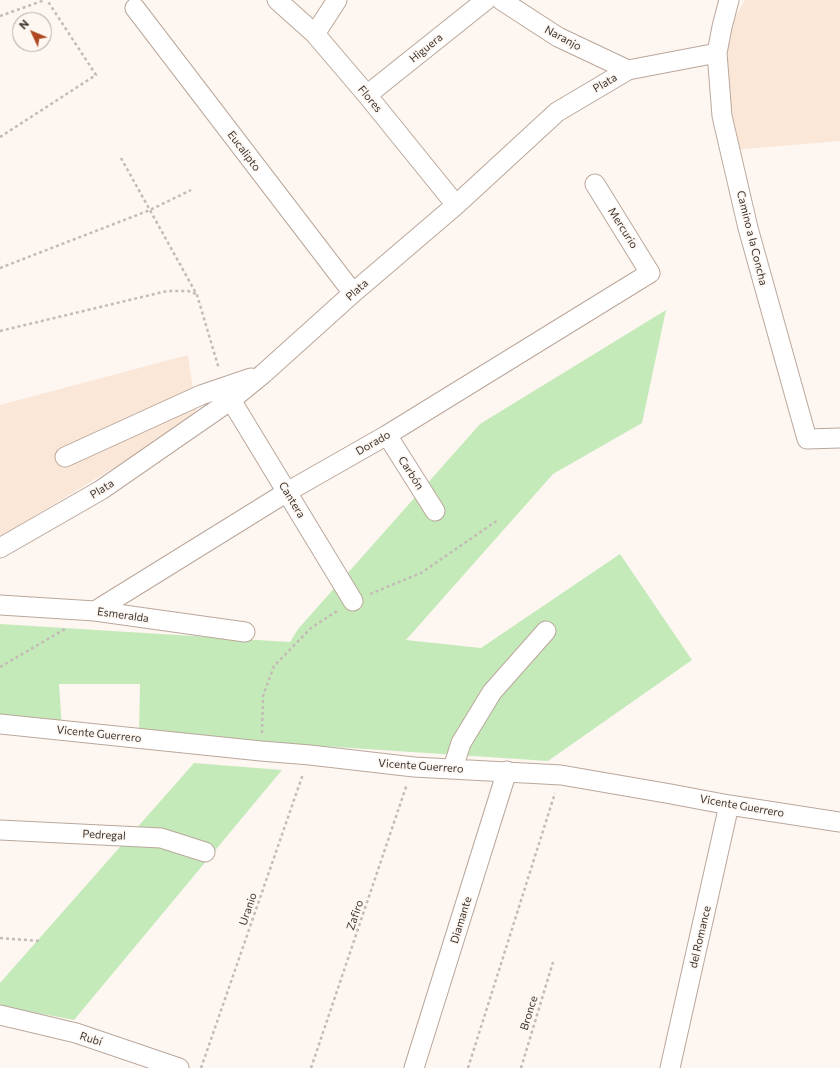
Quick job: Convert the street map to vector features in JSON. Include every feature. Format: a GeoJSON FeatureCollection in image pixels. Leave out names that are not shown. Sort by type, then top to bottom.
{"type":"FeatureCollection","features":[{"type":"Feature","properties":{"kind":"street","name":"Flores"},"geometry":{"type":"LineString","coordinates":[[277,0],[315,34],[367,95],[456,205]]}},
{"type":"Feature","properties":{"kind":"street"},"geometry":{"type":"LineString","coordinates":[[315,34],[336,0]]}},
{"type":"Feature","properties":{"kind":"street","name":"Higuera"},"geometry":{"type":"LineString","coordinates":[[367,95],[486,0]]}},
{"type":"Feature","properties":{"kind":"street","name":"Naranjo"},"geometry":{"type":"LineString","coordinates":[[501,0],[558,37],[628,70]]}},
{"type":"Feature","properties":{"kind":"street","name":"Camino a la Concha"},"geometry":{"type":"LineString","coordinates":[[729,0],[717,53],[722,116],[745,213],[807,439],[840,438]]}},
{"type":"Feature","properties":{"kind":"street","name":"Eucalipto"},"geometry":{"type":"LineString","coordinates":[[135,8],[353,293]]}},
{"type":"Feature","properties":{"kind":"street","name":"Plata"},"geometry":{"type":"LineString","coordinates":[[0,548],[101,490],[228,393],[263,374],[353,293],[456,205],[557,112],[628,70],[717,53]]}},
{"type":"Feature","properties":{"kind":"street","name":"Mercurio"},"geometry":{"type":"LineString","coordinates":[[595,184],[650,272]]}},
{"type":"Feature","properties":{"kind":"street","name":"Dorado"},"geometry":{"type":"LineString","coordinates":[[95,611],[287,492],[387,435],[650,272]]}},
{"type":"Feature","properties":{"kind":"street"},"geometry":{"type":"LineString","coordinates":[[65,457],[201,395],[228,393]]}},
{"type":"Feature","properties":{"kind":"street","name":"Cantera"},"geometry":{"type":"LineString","coordinates":[[228,393],[353,601]]}},
{"type":"Feature","properties":{"kind":"street","name":"Carbón"},"geometry":{"type":"LineString","coordinates":[[387,435],[435,511]]}},
{"type":"Feature","properties":{"kind":"street","name":"Esmeralda"},"geometry":{"type":"LineString","coordinates":[[0,605],[95,611],[245,632]]}},
{"type":"Feature","properties":{"kind":"street"},"geometry":{"type":"LineString","coordinates":[[453,768],[461,743],[492,692],[546,631]]}},
{"type":"Feature","properties":{"kind":"street","name":"Vicente Guerrero"},"geometry":{"type":"LineString","coordinates":[[0,724],[414,767],[560,775],[729,805],[840,822]]}},
{"type":"Feature","properties":{"kind":"street","name":"Diamante"},"geometry":{"type":"LineString","coordinates":[[414,1068],[507,771]]}},
{"type":"Feature","properties":{"kind":"street","name":"del Romance"},"geometry":{"type":"LineString","coordinates":[[670,1068],[729,805]]}},
{"type":"Feature","properties":{"kind":"street","name":"Pedregal"},"geometry":{"type":"LineString","coordinates":[[0,830],[161,838],[205,852]]}},
{"type":"Feature","properties":{"kind":"street","name":"Rubí"},"geometry":{"type":"LineString","coordinates":[[0,1015],[76,1034],[179,1068]]}},
{"type":"Feature","properties":{"kind":"path"},"geometry":{"type":"LineString","coordinates":[[0,16],[46,0],[96,75],[0,136]]}},
{"type":"Feature","properties":{"kind":"path"},"geometry":{"type":"LineString","coordinates":[[121,158],[197,295],[228,393]]}},
{"type":"Feature","properties":{"kind":"path"},"geometry":{"type":"LineString","coordinates":[[0,268],[150,210],[191,190]]}},
{"type":"Feature","properties":{"kind":"path"},"geometry":{"type":"LineString","coordinates":[[0,331],[167,291],[188,291],[197,295]]}},
{"type":"Feature","properties":{"kind":"path"},"geometry":{"type":"LineString","coordinates":[[0,667],[68,626]]}},
{"type":"Feature","properties":{"kind":"path","name":"Uranio"},"geometry":{"type":"LineString","coordinates":[[201,1068],[310,755]]}},
{"type":"Feature","properties":{"kind":"path","name":"Zafiro"},"geometry":{"type":"LineString","coordinates":[[311,1068],[414,767]]}},
{"type":"Feature","properties":{"kind":"path"},"geometry":{"type":"LineString","coordinates":[[468,1068],[560,775]]}},
{"type":"Feature","properties":{"kind":"path"},"geometry":{"type":"LineString","coordinates":[[0,938],[39,941]]}},
{"type":"Feature","properties":{"kind":"path","name":"Bronce"},"geometry":{"type":"LineString","coordinates":[[521,1068],[553,962]]}},
{"type":"Feature","properties":{"kind":"shaded area"},"geometry":{"type":"Polygon","coordinates":[[[745,0],[840,0],[840,141],[730,150],[720,72],[728,30],[745,0]]]}},
{"type":"Feature","properties":{"kind":"shaded area"},"geometry":{"type":"Polygon","coordinates":[[[188,355],[197,417],[0,537],[0,405],[188,355]]]}},
{"type":"Feature","properties":{"kind":"green space"},"geometry":{"type":"Polygon","coordinates":[[[666,310],[642,423],[553,474],[406,640],[481,648],[620,554],[692,660],[548,761],[139,734],[140,684],[59,684],[62,728],[0,721],[0,624],[290,642],[298,629],[480,424],[666,310]]]}},
{"type":"Feature","properties":{"kind":"green space"},"geometry":{"type":"Polygon","coordinates":[[[194,763],[282,770],[74,1020],[0,1006],[0,983],[194,763]]]}}]}
